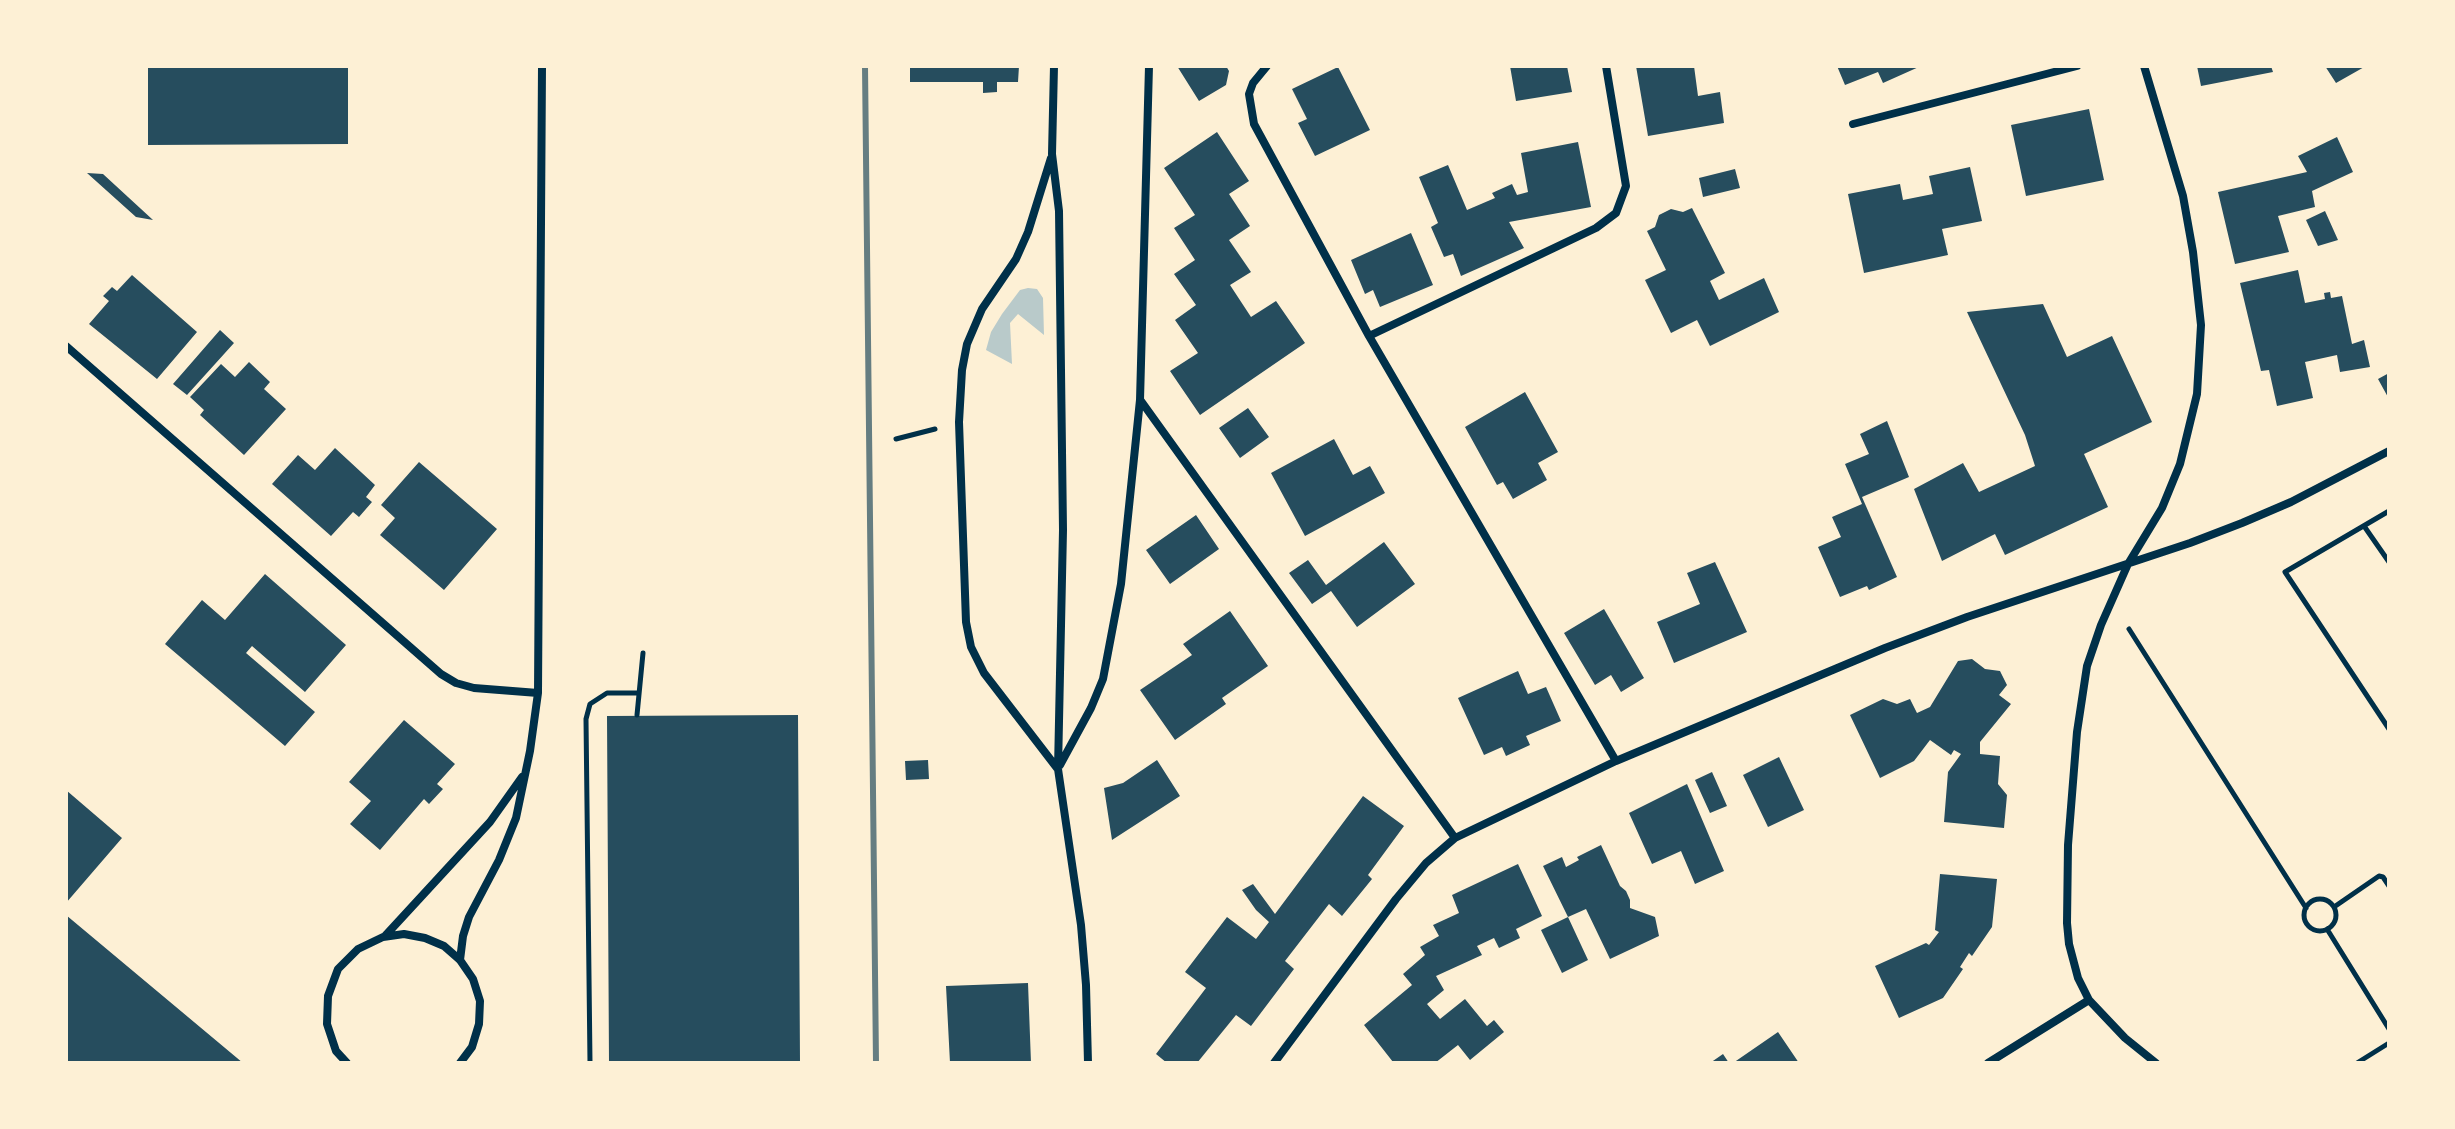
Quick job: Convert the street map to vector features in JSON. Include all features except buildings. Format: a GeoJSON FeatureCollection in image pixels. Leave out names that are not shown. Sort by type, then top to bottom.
{"type":"FeatureCollection","features":[{"type":"Feature","properties":{"kind":"street"},"geometry":{"type":"LineString","coordinates":[[460,960],[469,917],[499,860],[516,818],[538,693],[542,66]]}},
{"type":"Feature","properties":{"kind":"street"},"geometry":{"type":"LineString","coordinates":[[1054,66],[1052,154],[1058,188],[1063,530],[1058,769],[1081,925],[1088,1063]]}},
{"type":"Feature","properties":{"kind":"street"},"geometry":{"type":"LineString","coordinates":[[1058,769],[1103,679],[1121,584],[1140,400],[1149,66]]}},
{"type":"Feature","properties":{"kind":"street"},"geometry":{"type":"LineString","coordinates":[[1267,66],[1253,83],[1249,94],[1254,124],[1369,336],[1616,761]]}},
{"type":"Feature","properties":{"kind":"street"},"geometry":{"type":"LineString","coordinates":[[1369,336],[1596,228],[1616,213],[1626,186],[1606,66]]}},
{"type":"Feature","properties":{"kind":"street"},"geometry":{"type":"LineString","coordinates":[[1853,124],[2077,66]]}},
{"type":"Feature","properties":{"kind":"street"},"geometry":{"type":"LineString","coordinates":[[2144,66],[2183,196],[2193,252],[2201,325],[2197,394],[2180,464],[2162,508],[2128,564],[2110,604],[2093,645],[2084,679],[2068,845],[2069,944],[2078,978],[2089,1000],[2125,1038],[2156,1063]]}},
{"type":"Feature","properties":{"kind":"street"},"geometry":{"type":"LineString","coordinates":[[1052,154],[1028,232],[1016,259],[982,309],[967,344],[959,422],[966,622],[971,647],[984,673],[1058,769]]}},
{"type":"Feature","properties":{"kind":"street"},"geometry":{"type":"LineString","coordinates":[[66,346],[441,674],[456,683],[474,688],[538,693]]}},
{"type":"Feature","properties":{"kind":"street"},"geometry":{"type":"LineString","coordinates":[[1140,400],[1455,838]]}},
{"type":"Feature","properties":{"kind":"street"},"geometry":{"type":"LineString","coordinates":[[1274,1063],[1406,887],[1426,863],[1455,838],[1616,761],[1885,648],[1967,617],[2190,543],[2291,502],[2389,451]]}},
{"type":"Feature","properties":{"kind":"street"},"geometry":{"type":"LineString","coordinates":[[383,937],[490,822],[524,773]]}},
{"type":"Feature","properties":{"kind":"street"},"geometry":{"type":"LineString","coordinates":[[347,1063],[336,1051],[327,1024],[328,996],[338,969],[358,949],[383,937],[404,934],[444,946],[460,960],[473,979],[480,1001],[479,1024],[472,1047],[460,1063]]}},
{"type":"Feature","properties":{"kind":"street"},"geometry":{"type":"LineString","coordinates":[[1988,1063],[2089,1000]]}},
{"type":"Feature","properties":{"kind":"path"},"geometry":{"type":"LineString","coordinates":[[896,439],[959,422]]}},
{"type":"Feature","properties":{"kind":"path"},"geometry":{"type":"LineString","coordinates":[[2389,511],[2285,572],[2389,729]]}},
{"type":"Feature","properties":{"kind":"path"},"geometry":{"type":"LineString","coordinates":[[2364,526],[2389,562]]}},
{"type":"Feature","properties":{"kind":"path"},"geometry":{"type":"LineString","coordinates":[[2110,604],[2139,642],[2306,908]]}},
{"type":"Feature","properties":{"kind":"path"},"geometry":{"type":"LineString","coordinates":[[637,715],[643,653]]}},
{"type":"Feature","properties":{"kind":"path"},"geometry":{"type":"LineString","coordinates":[[590,1063],[586,719],[590,704],[607,693],[638,693]]}},
{"type":"Feature","properties":{"kind":"path"},"geometry":{"type":"LineString","coordinates":[[2334,907],[2379,876],[2389,886]]}},
{"type":"Feature","properties":{"kind":"path"},"geometry":{"type":"LineString","coordinates":[[2316,900],[2323,900],[2334,907],[2336,919],[2327,929],[2321,931],[2309,927],[2304,914],[2316,900]]}},
{"type":"Feature","properties":{"kind":"path"},"geometry":{"type":"LineString","coordinates":[[2327,929],[2389,1029]]}},
{"type":"Feature","properties":{"kind":"path"},"geometry":{"type":"LineString","coordinates":[[2357,1063],[2389,1043]]}},
{"type":"Feature","properties":{"kind":"shaded area"},"geometry":{"type":"Polygon","coordinates":[[[1037,289],[1043,298],[1044,335],[1018,314],[1010,323],[1012,364],[986,350],[991,332],[1002,314],[1020,290],[1037,289]]]}},
{"type":"Feature","properties":{"kind":"railway"},"geometry":{"type":"LineString","coordinates":[[865,66],[876,1063]]}}]}
